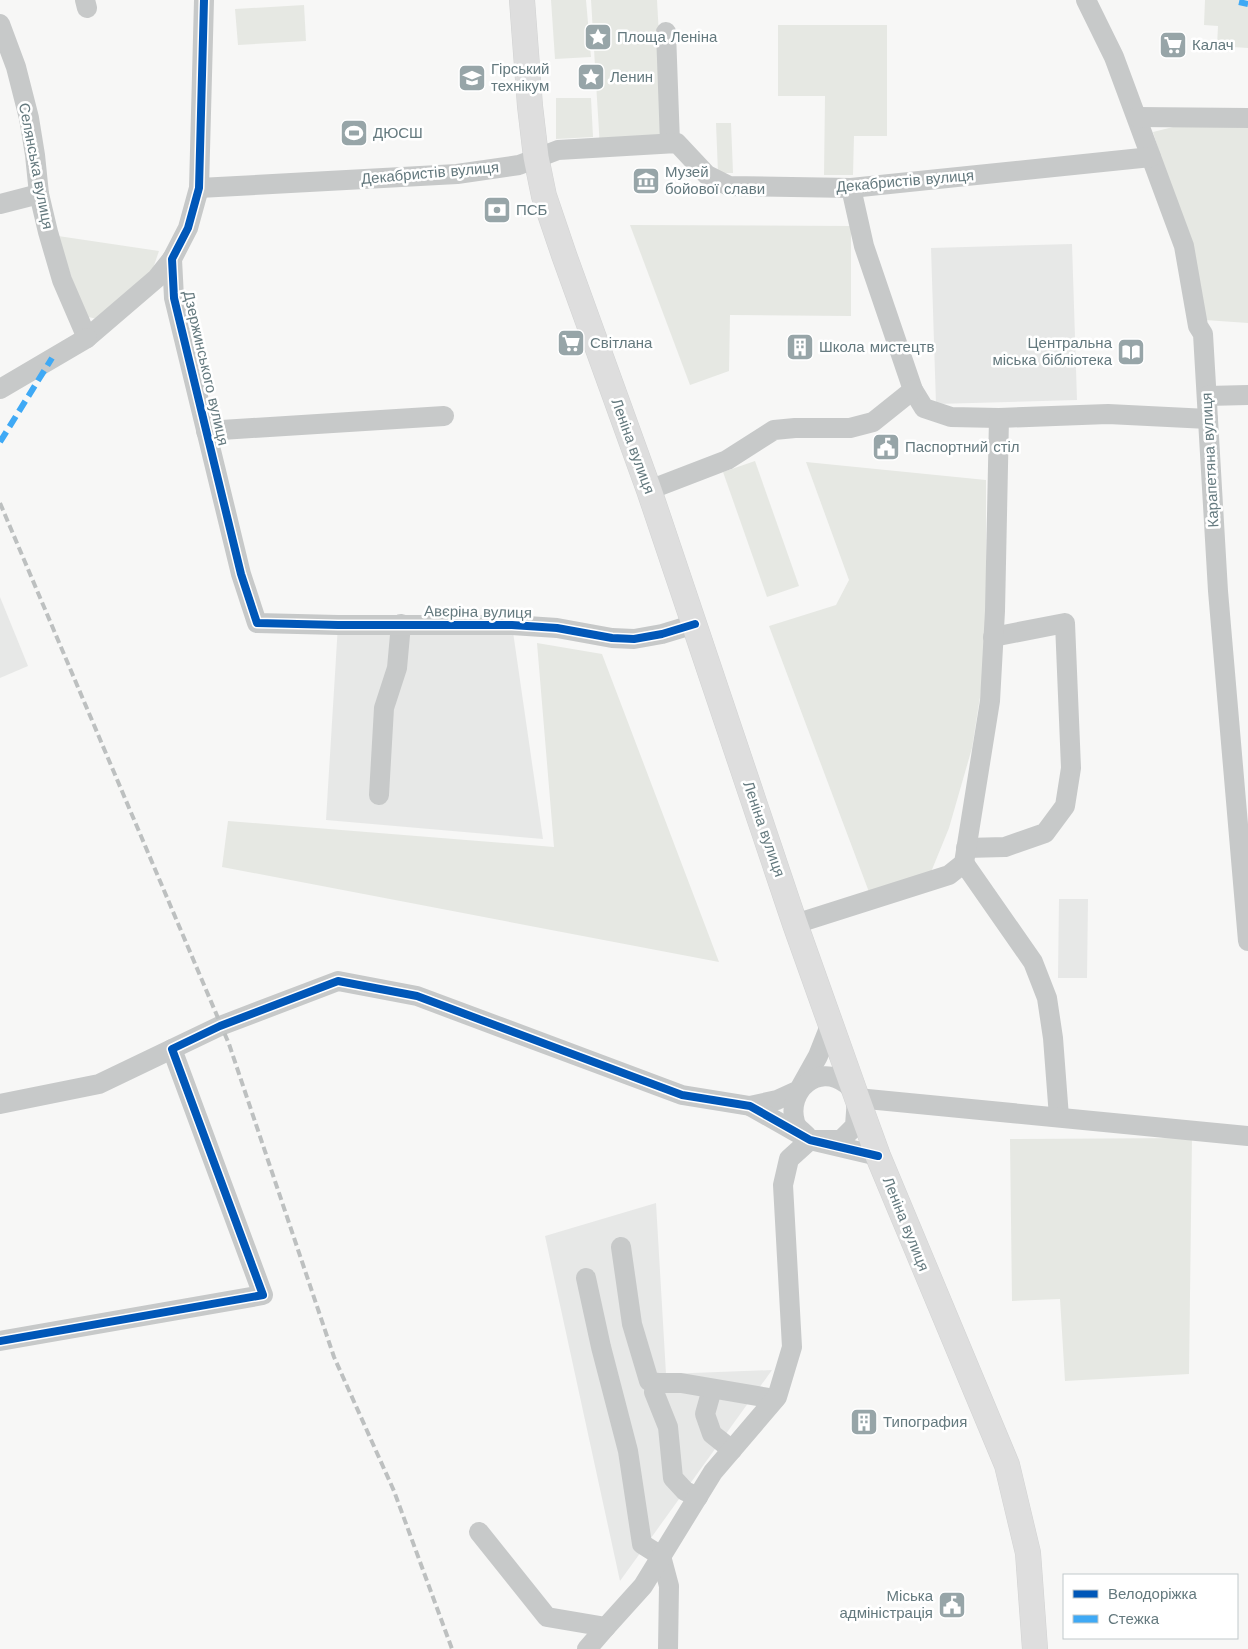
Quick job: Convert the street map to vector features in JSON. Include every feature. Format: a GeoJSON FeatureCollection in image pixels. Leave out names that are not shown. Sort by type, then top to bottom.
{"type":"FeatureCollection","features":[{"type":"Feature","properties":{"kind":"main road","name":"Леніна вулиця"},"geometry":{"type":"LineString","coordinates":[[522,0],[530,106],[536,158],[544,196],[649,490],[796,924],[878,1156],[1007,1465],[1028,1553],[1035,1649]]}},
{"type":"Feature","properties":{"kind":"street"},"geometry":{"type":"LineString","coordinates":[[0,389],[87,338],[157,278],[172,259],[188,228],[199,188],[204,0]]}},
{"type":"Feature","properties":{"kind":"street","name":"Карапетяна вулиця"},"geometry":{"type":"LineString","coordinates":[[1086,0],[1114,57],[1184,246],[1198,326],[1203,334],[1218,591],[1244,840],[1248,941]]}},
{"type":"Feature","properties":{"kind":"street","name":"Селянська вулиця"},"geometry":{"type":"LineString","coordinates":[[0,24],[16,67],[29,118],[40,194],[62,280],[87,338]]}},
{"type":"Feature","properties":{"kind":"street"},"geometry":{"type":"LineString","coordinates":[[666,32],[670,144]]}},
{"type":"Feature","properties":{"kind":"street"},"geometry":{"type":"LineString","coordinates":[[1137,117],[1248,118]]}},
{"type":"Feature","properties":{"kind":"street","name":"Декабристів вулиця"},"geometry":{"type":"LineString","coordinates":[[199,188],[456,174],[519,165],[558,150],[677,143],[707,175],[729,186],[851,188],[1151,157]]}},
{"type":"Feature","properties":{"kind":"street"},"geometry":{"type":"LineString","coordinates":[[851,188],[864,246],[914,390],[924,408],[950,417],[999,418],[1108,414],[1208,419]]}},
{"type":"Feature","properties":{"kind":"street"},"geometry":{"type":"LineString","coordinates":[[0,204],[40,194]]}},
{"type":"Feature","properties":{"kind":"street","name":"Дзержинського вулиця"},"geometry":{"type":"LineString","coordinates":[[172,259],[174,298],[240,574],[257,622]]}},
{"type":"Feature","properties":{"kind":"street"},"geometry":{"type":"LineString","coordinates":[[649,490],[728,460],[774,430],[850,428],[873,422],[914,390]]}},
{"type":"Feature","properties":{"kind":"street"},"geometry":{"type":"LineString","coordinates":[[1207,396],[1248,395]]}},
{"type":"Feature","properties":{"kind":"street"},"geometry":{"type":"LineString","coordinates":[[206,431],[444,416]]}},
{"type":"Feature","properties":{"kind":"street"},"geometry":{"type":"LineString","coordinates":[[796,924],[949,874],[965,856],[990,701],[999,418]]}},
{"type":"Feature","properties":{"kind":"street","name":"Авєріна вулиця"},"geometry":{"type":"LineString","coordinates":[[257,622],[338,625],[512,625],[557,628],[612,638],[634,639],[662,634],[695,624]]}},
{"type":"Feature","properties":{"kind":"street"},"geometry":{"type":"LineString","coordinates":[[965,856],[1005,847],[1045,833],[1065,806],[1071,768],[1064,623],[993,637]]}},
{"type":"Feature","properties":{"kind":"street"},"geometry":{"type":"LineString","coordinates":[[379,795],[384,708],[397,668],[401,624]]}},
{"type":"Feature","properties":{"kind":"street"},"geometry":{"type":"LineString","coordinates":[[965,856],[1032,962],[1047,998],[1053,1038],[1059,1117]]}},
{"type":"Feature","properties":{"kind":"street"},"geometry":{"type":"LineString","coordinates":[[0,1104],[99,1084],[220,1026],[338,981],[417,996],[682,1095],[750,1106],[810,1140],[878,1156]]}},
{"type":"Feature","properties":{"kind":"street"},"geometry":{"type":"LineString","coordinates":[[810,1140],[795,1124],[792,1105],[818,1056],[831,1023]]}},
{"type":"Feature","properties":{"kind":"street"},"geometry":{"type":"LineString","coordinates":[[0,1341],[263,1296],[172,1049]]}},
{"type":"Feature","properties":{"kind":"street"},"geometry":{"type":"LineString","coordinates":[[587,1649],[643,1586],[713,1472],[777,1397],[792,1347],[783,1185],[789,1159],[810,1140],[841,1140],[855,1126],[857,1098],[846,1083],[829,1076],[813,1079],[799,1090],[777,1100],[750,1106]]}},
{"type":"Feature","properties":{"kind":"street"},"geometry":{"type":"LineString","coordinates":[[857,1098],[1248,1136]]}},
{"type":"Feature","properties":{"kind":"street"},"geometry":{"type":"LineString","coordinates":[[621,1247],[632,1324],[649,1381],[658,1383],[681,1382],[775,1399]]}},
{"type":"Feature","properties":{"kind":"street"},"geometry":{"type":"LineString","coordinates":[[586,1278],[601,1347],[628,1450],[642,1544],[661,1556],[669,1586],[668,1649]]}},
{"type":"Feature","properties":{"kind":"street"},"geometry":{"type":"LineString","coordinates":[[658,1383],[654,1392],[668,1427],[673,1478],[685,1491],[698,1497]]}},
{"type":"Feature","properties":{"kind":"street"},"geometry":{"type":"LineString","coordinates":[[712,1389],[705,1414],[712,1434],[732,1450]]}},
{"type":"Feature","properties":{"kind":"street"},"geometry":{"type":"LineString","coordinates":[[479,1532],[547,1618],[606,1627]]}},
{"type":"Feature","properties":{"kind":"shaded area"},"geometry":{"type":"Polygon","coordinates":[[[551,0],[586,0],[591,57],[555,59],[551,0]]]}},
{"type":"Feature","properties":{"kind":"shaded area"},"geometry":{"type":"Polygon","coordinates":[[[591,0],[657,0],[665,144],[600,148],[591,0]]]}},
{"type":"Feature","properties":{"kind":"shaded area"},"geometry":{"type":"Polygon","coordinates":[[[1205,0],[1248,0],[1248,48],[1217,46],[1218,26],[1204,25],[1205,0]]]}},
{"type":"Feature","properties":{"kind":"shaded area"},"geometry":{"type":"Polygon","coordinates":[[[304,5],[306,41],[238,45],[235,9],[304,5]]]}},
{"type":"Feature","properties":{"kind":"shaded area"},"geometry":{"type":"Polygon","coordinates":[[[778,25],[887,25],[887,136],[854,136],[853,175],[824,175],[825,96],[778,96],[778,25]]]}},
{"type":"Feature","properties":{"kind":"shaded area"},"geometry":{"type":"Polygon","coordinates":[[[556,98],[591,98],[593,137],[556,139],[556,98]]]}},
{"type":"Feature","properties":{"kind":"shaded area"},"geometry":{"type":"Polygon","coordinates":[[[716,123],[731,123],[733,173],[718,173],[716,123]]]}},
{"type":"Feature","properties":{"kind":"shaded area"},"geometry":{"type":"Polygon","coordinates":[[[1199,124],[1248,128],[1248,323],[1205,320],[1180,219],[1153,132],[1199,124]]]}},
{"type":"Feature","properties":{"kind":"shaded area"},"geometry":{"type":"Polygon","coordinates":[[[630,225],[851,226],[851,316],[730,315],[729,371],[690,385],[630,225]]]}},
{"type":"Feature","properties":{"kind":"shaded area"},"geometry":{"type":"Polygon","coordinates":[[[58,236],[159,251],[150,277],[97,319],[84,316],[58,236]]]}},
{"type":"Feature","properties":{"kind":"shaded area"},"geometry":{"type":"Polygon","coordinates":[[[1072,244],[1077,400],[936,404],[931,248],[1072,244]]]}},
{"type":"Feature","properties":{"kind":"shaded area"},"geometry":{"type":"Polygon","coordinates":[[[755,461],[799,586],[767,597],[723,472],[755,461]]]}},
{"type":"Feature","properties":{"kind":"shaded area"},"geometry":{"type":"Polygon","coordinates":[[[806,462],[986,480],[986,626],[983,678],[972,748],[949,828],[931,872],[869,892],[769,626],[836,605],[849,580],[806,462]]]}},
{"type":"Feature","properties":{"kind":"shaded area"},"geometry":{"type":"Polygon","coordinates":[[[0,597],[28,666],[0,678],[0,597]]]}},
{"type":"Feature","properties":{"kind":"shaded area"},"geometry":{"type":"Polygon","coordinates":[[[338,625],[512,625],[543,839],[326,820],[338,625]]]}},
{"type":"Feature","properties":{"kind":"shaded area"},"geometry":{"type":"Polygon","coordinates":[[[537,643],[602,654],[719,962],[222,867],[228,821],[554,847],[537,643]]]}},
{"type":"Feature","properties":{"kind":"shaded area"},"geometry":{"type":"Polygon","coordinates":[[[1059,899],[1088,899],[1087,978],[1058,978],[1059,899]]]}},
{"type":"Feature","properties":{"kind":"shaded area"},"geometry":{"type":"Polygon","coordinates":[[[1192,1138],[1189,1374],[1065,1381],[1060,1299],[1012,1301],[1010,1139],[1192,1138]]]}},
{"type":"Feature","properties":{"kind":"shaded area"},"geometry":{"type":"Polygon","coordinates":[[[656,1203],[666,1374],[772,1370],[620,1581],[545,1236],[656,1203]]]}},
{"type":"Feature","properties":{"kind":"railway"},"geometry":{"type":"LineString","coordinates":[[0,503],[229,1044],[334,1357],[394,1491],[452,1649]]}},
{"type":"Feature","properties":{"kind":"marked path"},"geometry":{"type":"LineString","coordinates":[[1239,2],[1248,4]]}},
{"type":"Feature","properties":{"kind":"marked path"},"geometry":{"type":"LineString","coordinates":[[0,442],[52,358]]}},
{"type":"Feature","properties":{"kind":"cycle path"},"geometry":{"type":"LineString","coordinates":[[204,0],[199,188],[188,228],[172,259],[174,298],[241,574],[257,623],[512,625],[557,628],[612,638],[634,639],[662,634],[695,624]]}},
{"type":"Feature","properties":{"kind":"cycle path"},"geometry":{"type":"LineString","coordinates":[[0,1341],[263,1295],[172,1049],[220,1026],[338,981],[417,996],[682,1095],[750,1106],[810,1140],[878,1156]]}},
{"type":"Feature","properties":{"kind":"place","name":"Площа Леніна"},"geometry":{"type":"Point","coordinates":[598,37]}},
{"type":"Feature","properties":{"kind":"place","name":"Калач"},"geometry":{"type":"Point","coordinates":[1173,45]}},
{"type":"Feature","properties":{"kind":"place","name":"Ленин"},"geometry":{"type":"Point","coordinates":[591,77]}},
{"type":"Feature","properties":{"kind":"place","name":"Гірський технікум"},"geometry":{"type":"Point","coordinates":[472,78]}},
{"type":"Feature","properties":{"kind":"place","name":"ДЮСШ"},"geometry":{"type":"Point","coordinates":[354,133]}},
{"type":"Feature","properties":{"kind":"place","name":"Музей бойової слави"},"geometry":{"type":"Point","coordinates":[646,181]}},
{"type":"Feature","properties":{"kind":"place","name":"ПСБ"},"geometry":{"type":"Point","coordinates":[497,210]}},
{"type":"Feature","properties":{"kind":"place","name":"Світлана"},"geometry":{"type":"Point","coordinates":[571,343]}},
{"type":"Feature","properties":{"kind":"place","name":"Школа мистецтв"},"geometry":{"type":"Point","coordinates":[800,347]}},
{"type":"Feature","properties":{"kind":"place","name":"Центральна міська бібліотека"},"geometry":{"type":"Point","coordinates":[1131,352]}},
{"type":"Feature","properties":{"kind":"place","name":"Паспортний стіл"},"geometry":{"type":"Point","coordinates":[886,447]}},
{"type":"Feature","properties":{"kind":"place","name":"Типография"},"geometry":{"type":"Point","coordinates":[864,1422]}},
{"type":"Feature","properties":{"kind":"place","name":"Міська адміністрація"},"geometry":{"type":"Point","coordinates":[952,1605]}}]}
